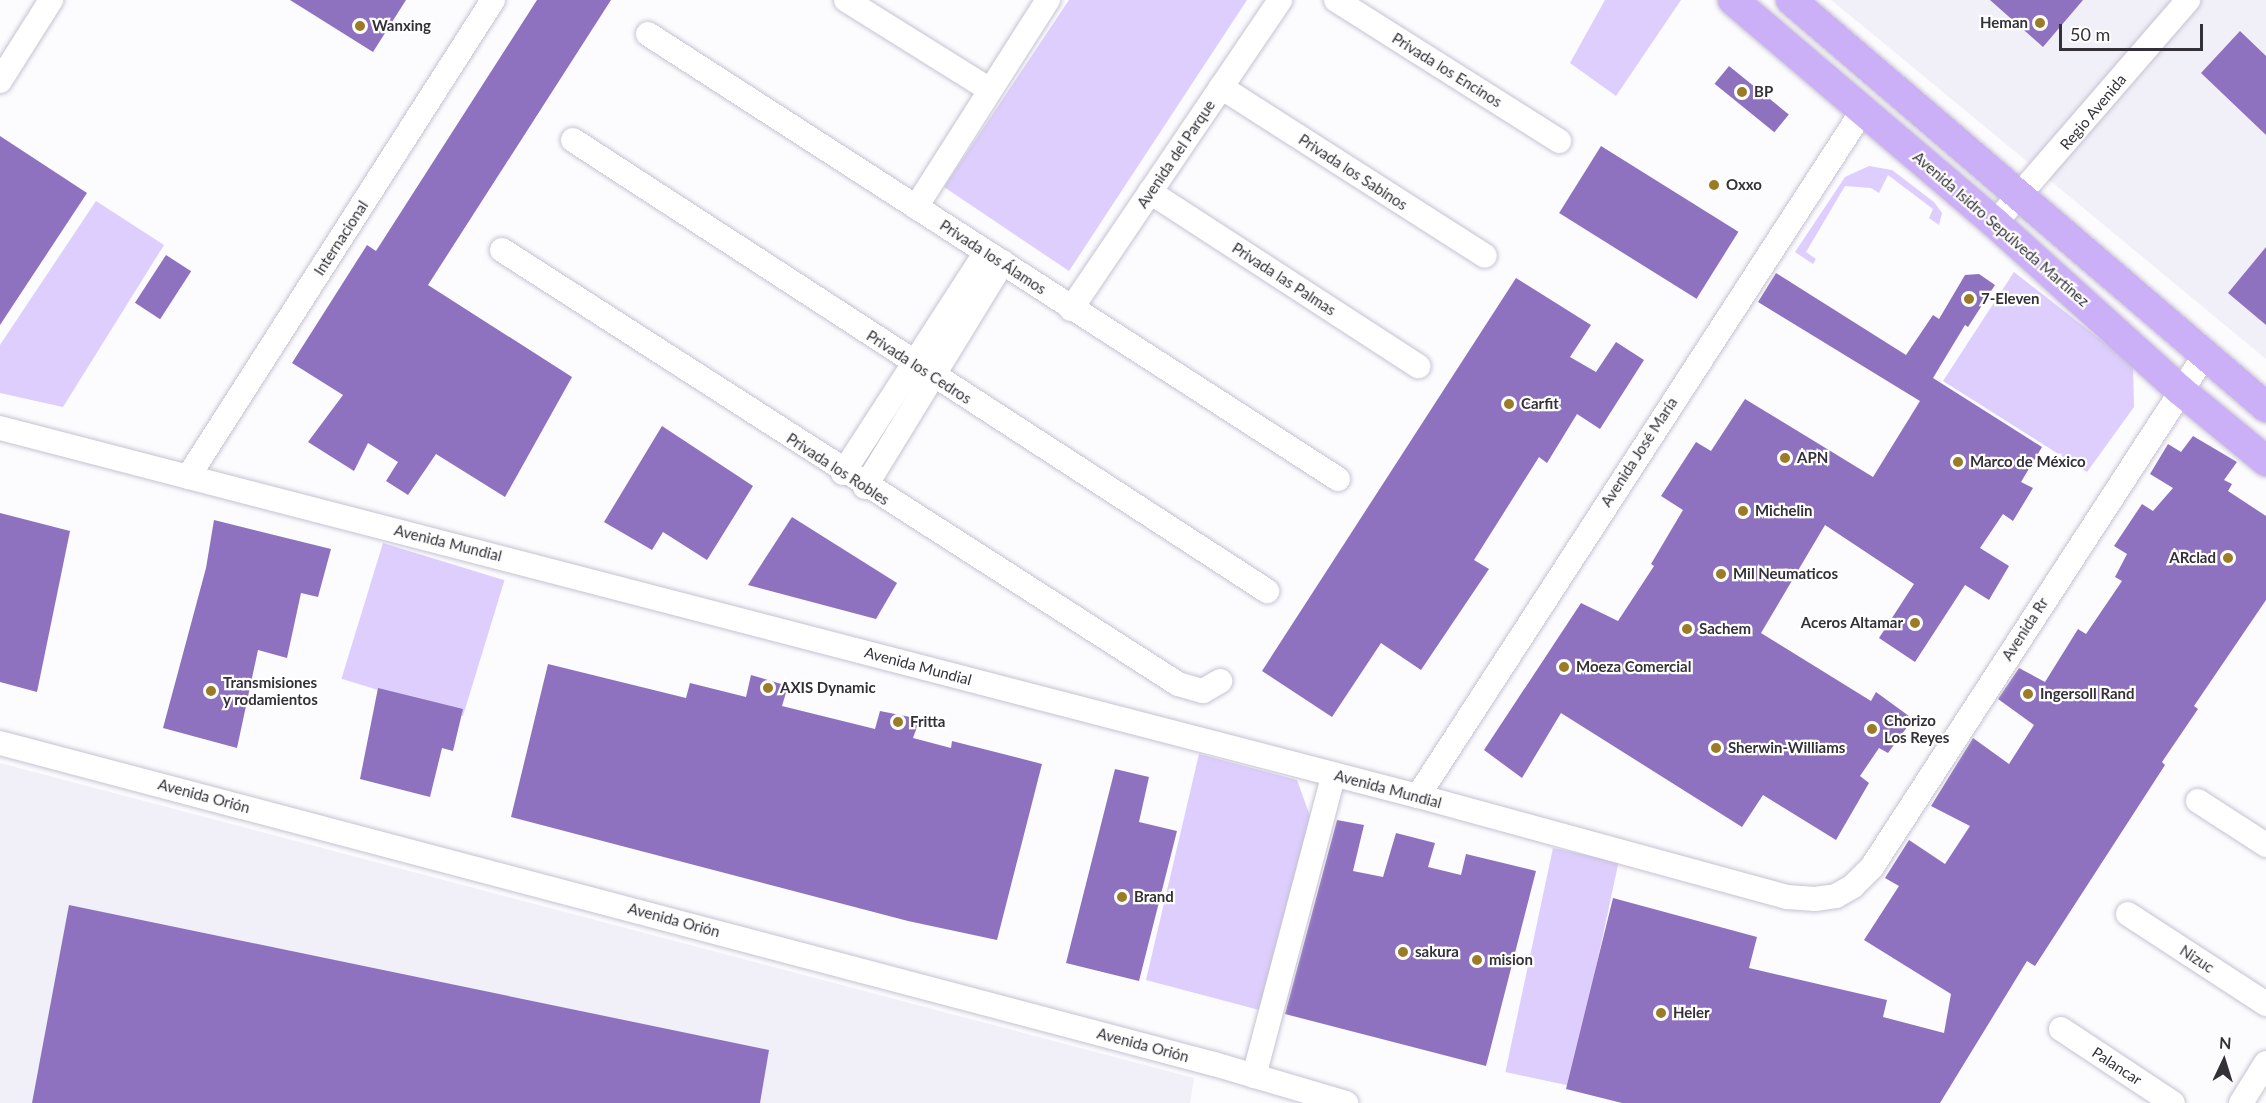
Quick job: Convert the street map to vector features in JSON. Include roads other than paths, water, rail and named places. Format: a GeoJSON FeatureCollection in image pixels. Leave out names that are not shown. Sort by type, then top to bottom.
{"type":"FeatureCollection","features":[{"type":"Feature","properties":{"kind":"main road","name":"Avenida Isidro Sepúlveda Martínez"},"geometry":{"type":"LineString","coordinates":[[1733,0],[1995,223],[2180,390],[2266,461]]}},
{"type":"Feature","properties":{"kind":"main road"},"geometry":{"type":"LineString","coordinates":[[1791,0],[2206,353],[2266,407]]}},
{"type":"Feature","properties":{"kind":"street"},"geometry":{"type":"LineString","coordinates":[[0,81],[51,0]]}},
{"type":"Feature","properties":{"kind":"street","name":"Internacional"},"geometry":{"type":"LineString","coordinates":[[188,477],[493,0]]}},
{"type":"Feature","properties":{"kind":"street"},"geometry":{"type":"LineString","coordinates":[[846,0],[990,90]]}},
{"type":"Feature","properties":{"kind":"street"},"geometry":{"type":"LineString","coordinates":[[916,207],[1048,0]]}},
{"type":"Feature","properties":{"kind":"street","name":"Avenida del Parque"},"geometry":{"type":"LineString","coordinates":[[1071,309],[1280,0]]}},
{"type":"Feature","properties":{"kind":"street","name":"Privada los Encinos"},"geometry":{"type":"LineString","coordinates":[[1336,0],[1558,141]]}},
{"type":"Feature","properties":{"kind":"street","name":"Regio Avenida"},"geometry":{"type":"LineString","coordinates":[[1995,223],[2021,196],[2188,0]]}},
{"type":"Feature","properties":{"kind":"street","name":"Privada los Álamos"},"geometry":{"type":"LineString","coordinates":[[648,34],[995,257],[1071,309],[1338,479]]}},
{"type":"Feature","properties":{"kind":"street","name":"Privada los Sabinos"},"geometry":{"type":"LineString","coordinates":[[1221,87],[1485,256]]}},
{"type":"Feature","properties":{"kind":"street","name":"Avenida José María"},"geometry":{"type":"LineString","coordinates":[[1418,796],[1863,110]]}},
{"type":"Feature","properties":{"kind":"street","name":"Privada los Cedros"},"geometry":{"type":"LineString","coordinates":[[573,140],[1267,591]]}},
{"type":"Feature","properties":{"kind":"street","name":"Privada las Palmas"},"geometry":{"type":"LineString","coordinates":[[1150,192],[1418,366]]}},
{"type":"Feature","properties":{"kind":"street","name":"Privada los Robles"},"geometry":{"type":"LineString","coordinates":[[502,250],[865,487],[1178,684],[1203,692],[1220,681]]}},
{"type":"Feature","properties":{"kind":"street"},"geometry":{"type":"LineString","coordinates":[[843,472],[923,369],[995,257]]}},
{"type":"Feature","properties":{"kind":"street","name":"Avenida Rr"},"geometry":{"type":"LineString","coordinates":[[1836,896],[1853,886],[1872,867],[2206,353]]}},
{"type":"Feature","properties":{"kind":"street"},"geometry":{"type":"LineString","coordinates":[[865,487],[923,369]]}},
{"type":"Feature","properties":{"kind":"street","name":"Avenida Mundial"},"geometry":{"type":"LineString","coordinates":[[0,428],[1418,796],[1787,897],[1836,896]]}},
{"type":"Feature","properties":{"kind":"street","name":"Avenida Orión"},"geometry":{"type":"LineString","coordinates":[[0,743],[1254,1076],[1346,1103]]}},
{"type":"Feature","properties":{"kind":"street"},"geometry":{"type":"LineString","coordinates":[[1254,1076],[1334,774]]}},
{"type":"Feature","properties":{"kind":"street"},"geometry":{"type":"LineString","coordinates":[[2198,801],[2266,845]]}},
{"type":"Feature","properties":{"kind":"street","name":"Nizuc"},"geometry":{"type":"LineString","coordinates":[[2128,914],[2266,1004]]}},
{"type":"Feature","properties":{"kind":"street","name":"Palancar"},"geometry":{"type":"LineString","coordinates":[[2061,1029],[2173,1103]]}},
{"type":"Feature","properties":{"kind":"street"},"geometry":{"type":"LineString","coordinates":[[2241,1103],[2266,1063]]}},
{"type":"Feature","properties":{"kind":"place","name":"Heman"},"geometry":{"type":"Point","coordinates":[2040,23]}},
{"type":"Feature","properties":{"kind":"place","name":"Wanxing"},"geometry":{"type":"Point","coordinates":[360,26]}},
{"type":"Feature","properties":{"kind":"place","name":"BP"},"geometry":{"type":"Point","coordinates":[1742,92]}},
{"type":"Feature","properties":{"kind":"place","name":"Oxxo"},"geometry":{"type":"Point","coordinates":[1714,185]}},
{"type":"Feature","properties":{"kind":"place","name":"7-Eleven"},"geometry":{"type":"Point","coordinates":[1969,299]}},
{"type":"Feature","properties":{"kind":"place","name":"Carfit"},"geometry":{"type":"Point","coordinates":[1509,404]}},
{"type":"Feature","properties":{"kind":"place","name":"APN"},"geometry":{"type":"Point","coordinates":[1785,458]}},
{"type":"Feature","properties":{"kind":"place","name":"Marco de México"},"geometry":{"type":"Point","coordinates":[1958,462]}},
{"type":"Feature","properties":{"kind":"place","name":"Michelin"},"geometry":{"type":"Point","coordinates":[1743,511]}},
{"type":"Feature","properties":{"kind":"place","name":"ARclad"},"geometry":{"type":"Point","coordinates":[2228,558]}},
{"type":"Feature","properties":{"kind":"place","name":"Mil Neumaticos"},"geometry":{"type":"Point","coordinates":[1721,574]}},
{"type":"Feature","properties":{"kind":"place","name":"Aceros Altamar"},"geometry":{"type":"Point","coordinates":[1915,623]}},
{"type":"Feature","properties":{"kind":"place","name":"Sachem"},"geometry":{"type":"Point","coordinates":[1687,629]}},
{"type":"Feature","properties":{"kind":"place","name":"Moeza Comercial"},"geometry":{"type":"Point","coordinates":[1564,667]}},
{"type":"Feature","properties":{"kind":"place","name":"AXIS Dynamic"},"geometry":{"type":"Point","coordinates":[768,688]}},
{"type":"Feature","properties":{"kind":"place","name":"Transmisiones y rodamientos"},"geometry":{"type":"Point","coordinates":[211,691]}},
{"type":"Feature","properties":{"kind":"place","name":"Ingersoll Rand"},"geometry":{"type":"Point","coordinates":[2028,694]}},
{"type":"Feature","properties":{"kind":"place","name":"Fritta"},"geometry":{"type":"Point","coordinates":[898,722]}},
{"type":"Feature","properties":{"kind":"place","name":"Chorizo Los Reyes"},"geometry":{"type":"Point","coordinates":[1872,729]}},
{"type":"Feature","properties":{"kind":"place","name":"Sherwin-Williams"},"geometry":{"type":"Point","coordinates":[1716,748]}},
{"type":"Feature","properties":{"kind":"place","name":"Brand"},"geometry":{"type":"Point","coordinates":[1122,897]}},
{"type":"Feature","properties":{"kind":"place","name":"sakura"},"geometry":{"type":"Point","coordinates":[1403,952]}},
{"type":"Feature","properties":{"kind":"place","name":"mision"},"geometry":{"type":"Point","coordinates":[1477,960]}},
{"type":"Feature","properties":{"kind":"place","name":"Heler"},"geometry":{"type":"Point","coordinates":[1661,1013]}}]}
